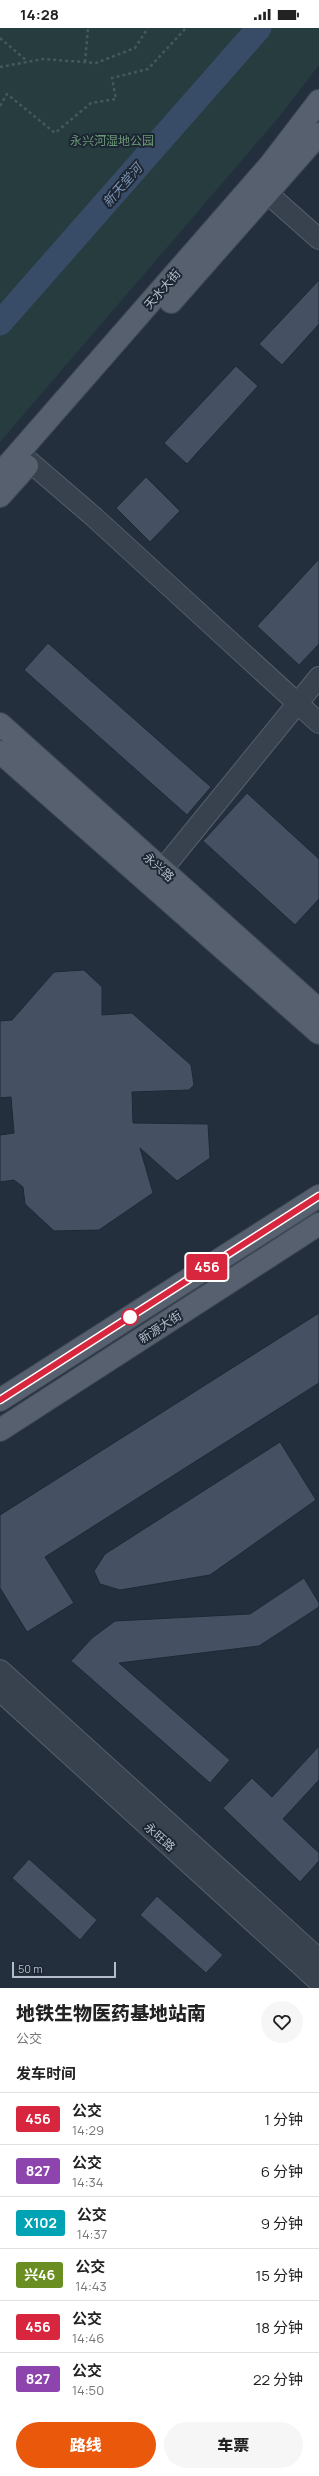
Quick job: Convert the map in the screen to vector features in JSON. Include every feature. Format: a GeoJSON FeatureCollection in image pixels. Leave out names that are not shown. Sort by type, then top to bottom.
{"type":"FeatureCollection","features":[{"type":"Feature","properties":{"kind":"main road","name":"天水大街"},"geometry":{"type":"LineString","coordinates":[[0,474],[270,165],[319,100]]}},
{"type":"Feature","properties":{"kind":"main road","name":"天水大街"},"geometry":{"type":"LineString","coordinates":[[0,496],[319,134]]}},
{"type":"Feature","properties":{"kind":"main road","name":"永兴路"},"geometry":{"type":"LineString","coordinates":[[0,724],[319,1010]]}},
{"type":"Feature","properties":{"kind":"main road","name":"永兴路"},"geometry":{"type":"LineString","coordinates":[[0,752],[319,1033]]}},
{"type":"Feature","properties":{"kind":"main road","name":"新源大街"},"geometry":{"type":"LineString","coordinates":[[0,1400],[319,1196]]}},
{"type":"Feature","properties":{"kind":"main road","name":"新源大街"},"geometry":{"type":"LineString","coordinates":[[0,1430],[319,1224]]}},
{"type":"Feature","properties":{"kind":"street"},"geometry":{"type":"LineString","coordinates":[[267,192],[319,239]]}},
{"type":"Feature","properties":{"kind":"street"},"geometry":{"type":"LineString","coordinates":[[31,462],[319,723]]}},
{"type":"Feature","properties":{"kind":"street"},"geometry":{"type":"LineString","coordinates":[[162,870],[296,702],[319,676]]}},
{"type":"Feature","properties":{"kind":"street","name":"永旺路"},"geometry":{"type":"LineString","coordinates":[[0,1670],[319,1959]]}},
{"type":"Feature","properties":{"kind":"street","name":"永旺路"},"geometry":{"type":"LineString","coordinates":[[0,1691],[319,1982]]}},
{"type":"Feature","properties":{"kind":"path"},"geometry":{"type":"LineString","coordinates":[[85,62],[88,28]]}},
{"type":"Feature","properties":{"kind":"path"},"geometry":{"type":"LineString","coordinates":[[0,66],[42,59],[96,63],[135,48],[148,28]]}},
{"type":"Feature","properties":{"kind":"path"},"geometry":{"type":"LineString","coordinates":[[0,106],[7,94],[55,133],[91,103],[116,99],[112,78],[148,69],[186,28]]}},
{"type":"Feature","properties":{"kind":"path"},"geometry":{"type":"LineString","coordinates":[[0,38],[27,62]]}},
{"type":"Feature","properties":{"kind":"green space","name":"永兴河湿地公园"},"geometry":{"type":"Polygon","coordinates":[[[0,28],[319,28],[319,65],[279,117],[0,442],[0,28]]]}},
{"type":"Feature","properties":{"kind":"building"},"geometry":{"type":"Polygon","coordinates":[[[319,280],[319,324],[282,365],[259,344],[319,280]]]}},
{"type":"Feature","properties":{"kind":"building"},"geometry":{"type":"Polygon","coordinates":[[[236,366],[258,386],[187,464],[164,443],[236,366]]]}},
{"type":"Feature","properties":{"kind":"building"},"geometry":{"type":"Polygon","coordinates":[[[146,477],[180,511],[150,542],[116,508],[146,477]]]}},
{"type":"Feature","properties":{"kind":"building"},"geometry":{"type":"Polygon","coordinates":[[[319,559],[319,644],[299,665],[257,626],[319,559]]]}},
{"type":"Feature","properties":{"kind":"building"},"geometry":{"type":"Polygon","coordinates":[[[48,643],[211,787],[187,815],[24,670],[48,643]]]}},
{"type":"Feature","properties":{"kind":"building"},"geometry":{"type":"Polygon","coordinates":[[[247,793],[319,859],[319,899],[295,925],[203,841],[247,793]]]}},
{"type":"Feature","properties":{"kind":"building"},"geometry":{"type":"Polygon","coordinates":[[[84,970],[102,987],[102,1015],[132,1013],[191,1065],[194,1085],[189,1090],[132,1092],[133,1123],[208,1124],[210,1158],[177,1181],[140,1148],[153,1193],[99,1230],[54,1231],[25,1204],[23,1187],[14,1180],[0,1182],[0,1135],[14,1133],[11,1097],[0,1098],[0,1021],[12,1020],[54,972],[84,970]]]}},
{"type":"Feature","properties":{"kind":"building"},"geometry":{"type":"Polygon","coordinates":[[[319,1313],[319,1383],[45,1557],[74,1603],[27,1632],[0,1588],[0,1515],[319,1313]]]}},
{"type":"Feature","properties":{"kind":"building"},"geometry":{"type":"Polygon","coordinates":[[[280,1442],[316,1500],[210,1575],[120,1590],[100,1584],[94,1571],[105,1554],[280,1442]]]}},
{"type":"Feature","properties":{"kind":"building"},"geometry":{"type":"Polygon","coordinates":[[[304,1578],[319,1603],[319,1607],[259,1646],[119,1663],[230,1760],[210,1783],[71,1661],[92,1638],[115,1621],[250,1614],[304,1578]]]}},
{"type":"Feature","properties":{"kind":"building"},"geometry":{"type":"Polygon","coordinates":[[[319,1746],[319,1780],[283,1819],[319,1853],[319,1861],[300,1882],[223,1808],[252,1778],[272,1797],[319,1746]]]}},
{"type":"Feature","properties":{"kind":"building"},"geometry":{"type":"Polygon","coordinates":[[[29,1859],[97,1920],[80,1940],[12,1878],[29,1859]]]}},
{"type":"Feature","properties":{"kind":"building"},"geometry":{"type":"Polygon","coordinates":[[[157,1896],[223,1955],[206,1973],[140,1915],[157,1896]]]}},
{"type":"Feature","properties":{"kind":"waterway","name":"新天堂河"},"geometry":{"type":"LineString","coordinates":[[0,323],[259,28]]}},
{"type":"Feature","properties":{"kind":"bus line","name":"456"},"geometry":{"type":"LineString","coordinates":[[0,1400],[319,1196]]}}]}
